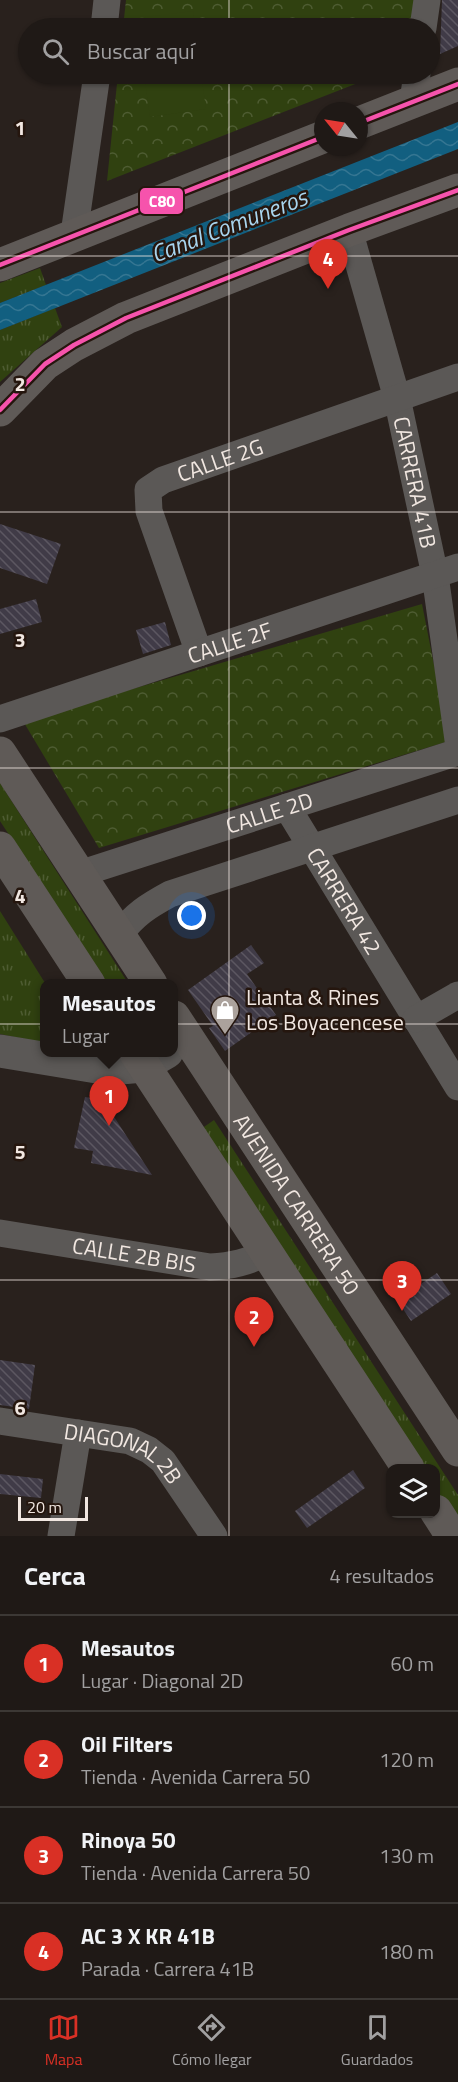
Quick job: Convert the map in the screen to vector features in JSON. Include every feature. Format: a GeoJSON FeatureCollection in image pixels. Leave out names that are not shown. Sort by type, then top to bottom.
{"type":"FeatureCollection","features":[{"type":"Feature","properties":{"kind":"main road"},"geometry":{"type":"LineString","coordinates":[[368,117],[415,88],[458,84]]}},
{"type":"Feature","properties":{"kind":"main road"},"geometry":{"type":"LineString","coordinates":[[0,265],[314,141]]}},
{"type":"Feature","properties":{"kind":"main road"},"geometry":{"type":"LineString","coordinates":[[0,410],[45,364],[97,332],[126,318],[349,230],[458,190]]}},
{"type":"Feature","properties":{"kind":"main road"},"geometry":{"type":"LineString","coordinates":[[0,753],[148,979]]}},
{"type":"Feature","properties":{"kind":"main road"},"geometry":{"type":"LineString","coordinates":[[0,848],[86,979]]}},
{"type":"Feature","properties":{"kind":"main road"},"geometry":{"type":"LineString","coordinates":[[170,1057],[268,1252],[405,1464]]}},
{"type":"Feature","properties":{"kind":"main road","name":"AVENIDA CARRERA 50"},"geometry":{"type":"LineString","coordinates":[[172,1057],[458,1450]]}},
{"type":"Feature","properties":{"kind":"main road"},"geometry":{"type":"LineString","coordinates":[[440,1518],[452,1536]]}},
{"type":"Feature","properties":{"kind":"street"},"geometry":{"type":"LineString","coordinates":[[105,18],[107,0]]}},
{"type":"Feature","properties":{"kind":"street"},"geometry":{"type":"LineString","coordinates":[[424,18],[427,0]]}},
{"type":"Feature","properties":{"kind":"street"},"geometry":{"type":"LineString","coordinates":[[74,234],[96,84]]}},
{"type":"Feature","properties":{"kind":"street","name":"CARRERA 41B"},"geometry":{"type":"LineString","coordinates":[[349,230],[446,571],[458,740]]}},
{"type":"Feature","properties":{"kind":"street","name":"CALLE 2G"},"geometry":{"type":"LineString","coordinates":[[199,653],[149,511],[148,490],[163,480],[458,377]]}},
{"type":"Feature","properties":{"kind":"street","name":"CALLE 2F"},"geometry":{"type":"LineString","coordinates":[[0,719],[446,571]]}},
{"type":"Feature","properties":{"kind":"street","name":"CALLE 2D"},"geometry":{"type":"LineString","coordinates":[[79,874],[458,752]]}},
{"type":"Feature","properties":{"kind":"street","name":"CALLE 2D"},"geometry":{"type":"LineString","coordinates":[[119,935],[132,918],[144,908],[170,894],[458,800]]}},
{"type":"Feature","properties":{"kind":"street","name":"CARRERA 42"},"geometry":{"type":"LineString","coordinates":[[287,807],[458,1087]]}},
{"type":"Feature","properties":{"kind":"street"},"geometry":{"type":"LineString","coordinates":[[416,1018],[458,994]]}},
{"type":"Feature","properties":{"kind":"street"},"geometry":{"type":"LineString","coordinates":[[0,1051],[109,1069],[138,1057]]}},
{"type":"Feature","properties":{"kind":"street","name":"CALLE 2B BIS"},"geometry":{"type":"LineString","coordinates":[[0,1233],[210,1267],[233,1266],[268,1252]]}},
{"type":"Feature","properties":{"kind":"street","name":"DIAGONAL 2B"},"geometry":{"type":"LineString","coordinates":[[0,1421],[130,1441],[149,1450],[163,1461],[214,1536]]}},
{"type":"Feature","properties":{"kind":"street"},"geometry":{"type":"LineString","coordinates":[[62,1536],[78,1433]]}},
{"type":"Feature","properties":{"kind":"green space"},"geometry":{"type":"Polygon","coordinates":[[[126,0],[417,0],[414,18],[124,18],[126,0]]]}},
{"type":"Feature","properties":{"kind":"green space"},"geometry":{"type":"Polygon","coordinates":[[[193,11],[194,18],[137,18],[193,11]]]}},
{"type":"Feature","properties":{"kind":"green space"},"geometry":{"type":"Polygon","coordinates":[[[117,84],[355,84],[107,181],[117,84]]]}},
{"type":"Feature","properties":{"kind":"green space"},"geometry":{"type":"Polygon","coordinates":[[[145,84],[202,84],[206,109],[150,117],[145,84]]]}},
{"type":"Feature","properties":{"kind":"green space"},"geometry":{"type":"Polygon","coordinates":[[[40,268],[46,285],[0,303],[0,283],[40,268]]]}},
{"type":"Feature","properties":{"kind":"green space"},"geometry":{"type":"Polygon","coordinates":[[[55,308],[62,327],[0,382],[0,330],[55,308]]]}},
{"type":"Feature","properties":{"kind":"green space"},"geometry":{"type":"Polygon","coordinates":[[[422,604],[449,741],[99,848],[23,721],[422,604]]]}},
{"type":"Feature","properties":{"kind":"green space"},"geometry":{"type":"Polygon","coordinates":[[[0,783],[125,979],[103,979],[0,821],[0,783]]]}},
{"type":"Feature","properties":{"kind":"green space"},"geometry":{"type":"Polygon","coordinates":[[[0,911],[42,979],[40,979],[40,1042],[0,1034],[0,911]]]}},
{"type":"Feature","properties":{"kind":"green space"},"geometry":{"type":"Polygon","coordinates":[[[214,1120],[438,1464],[418,1464],[201,1129],[214,1120]]]}},
{"type":"Feature","properties":{"kind":"green space"},"geometry":{"type":"Polygon","coordinates":[[[440,1467],[458,1495],[458,1525],[440,1496],[440,1467]]]}},
{"type":"Feature","properties":{"kind":"water","name":"Canal Comuneros"},"geometry":{"type":"Polygon","coordinates":[[[458,122],[458,149],[0,330],[0,303],[458,122]]]}},
{"type":"Feature","properties":{"kind":"building"},"geometry":{"type":"Polygon","coordinates":[[[442,0],[458,0],[458,46],[440,54],[442,0]]]}},
{"type":"Feature","properties":{"kind":"building"},"geometry":{"type":"Polygon","coordinates":[[[0,524],[61,544],[47,584],[0,568],[0,524]]]}},
{"type":"Feature","properties":{"kind":"building"},"geometry":{"type":"Polygon","coordinates":[[[36,599],[42,622],[0,634],[0,609],[36,599]]]}},
{"type":"Feature","properties":{"kind":"building"},"geometry":{"type":"Polygon","coordinates":[[[165,622],[171,645],[143,654],[136,630],[165,622]]]}},
{"type":"Feature","properties":{"kind":"building"},"geometry":{"type":"Polygon","coordinates":[[[251,945],[264,963],[247,974],[276,1015],[225,1051],[209,1028],[213,1026],[188,990],[251,945]]]}},
{"type":"Feature","properties":{"kind":"building"},"geometry":{"type":"Polygon","coordinates":[[[85,1097],[103,1100],[152,1175],[91,1163],[93,1151],[74,1148],[85,1097]]]}},
{"type":"Feature","properties":{"kind":"building"},"geometry":{"type":"Polygon","coordinates":[[[437,1273],[451,1294],[411,1321],[397,1300],[437,1273]]]}},
{"type":"Feature","properties":{"kind":"building"},"geometry":{"type":"Polygon","coordinates":[[[0,1360],[35,1365],[29,1409],[0,1405],[0,1360]]]}},
{"type":"Feature","properties":{"kind":"building"},"geometry":{"type":"Polygon","coordinates":[[[353,1470],[365,1488],[307,1528],[295,1511],[353,1470]]]}},
{"type":"Feature","properties":{"kind":"building"},"geometry":{"type":"Polygon","coordinates":[[[0,1474],[43,1479],[41,1498],[0,1494],[0,1474]]]}},
{"type":"Feature","properties":{"kind":"transit line","name":"C80"},"geometry":{"type":"LineString","coordinates":[[368,119],[458,84]]}},
{"type":"Feature","properties":{"kind":"transit line","name":"C80"},"geometry":{"type":"LineString","coordinates":[[0,265],[314,141]]}},
{"type":"Feature","properties":{"kind":"transit line","name":"C80"},"geometry":{"type":"LineString","coordinates":[[0,410],[45,364],[74,345],[126,318],[349,230],[458,190]]}},
{"type":"Feature","properties":{"kind":"place","name":"AC 3 X KR 41B"},"geometry":{"type":"Point","coordinates":[328,289]}},
{"type":"Feature","properties":{"kind":"place","name":"Lianta & Rines Los Boyacencese"},"geometry":{"type":"Point","coordinates":[225,1036]}},
{"type":"Feature","properties":{"kind":"place","name":"Mesautos"},"geometry":{"type":"Point","coordinates":[109,1126]}},
{"type":"Feature","properties":{"kind":"place","name":"Rinoya 50"},"geometry":{"type":"Point","coordinates":[402,1311]}},
{"type":"Feature","properties":{"kind":"place","name":"Oil Filters"},"geometry":{"type":"Point","coordinates":[254,1347]}}]}
